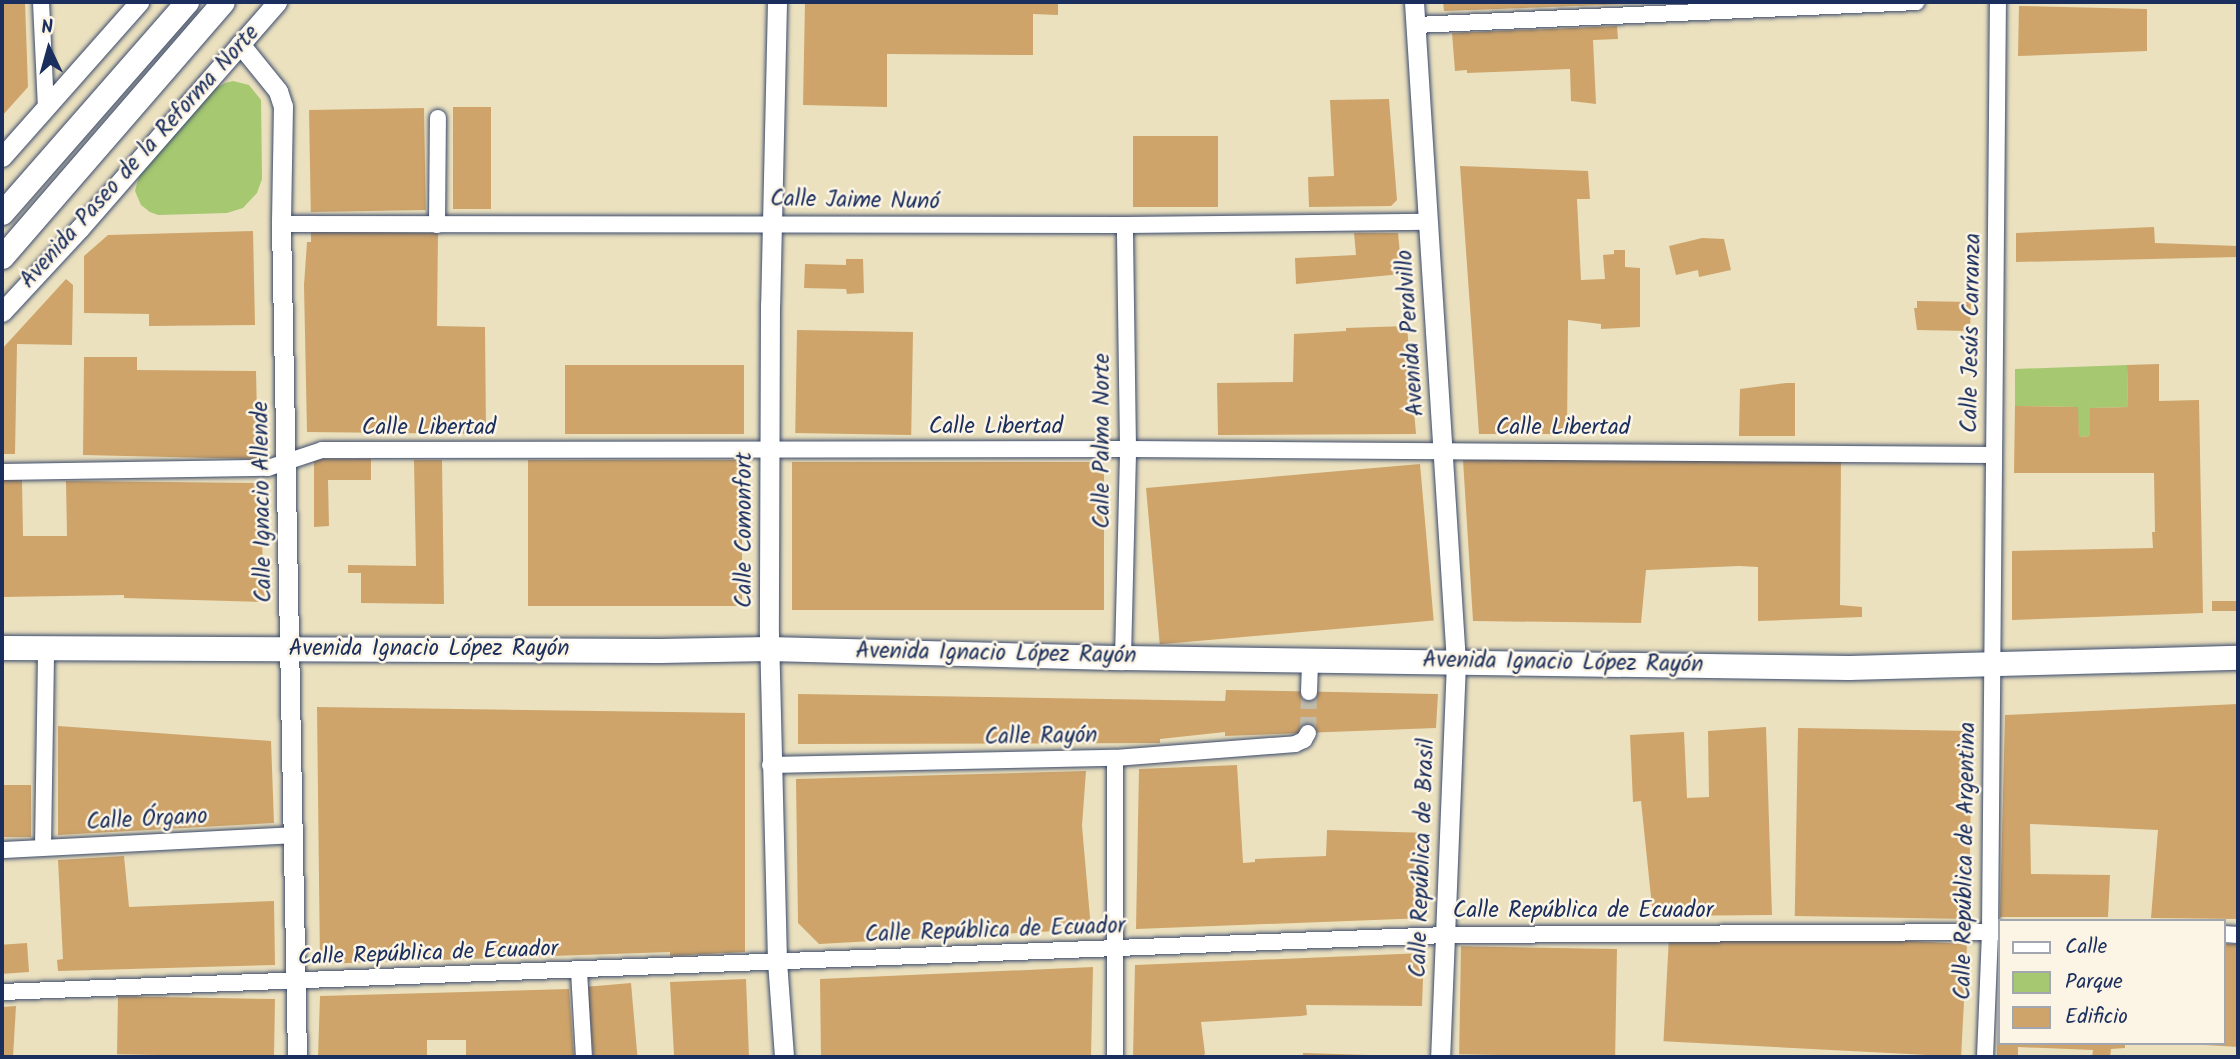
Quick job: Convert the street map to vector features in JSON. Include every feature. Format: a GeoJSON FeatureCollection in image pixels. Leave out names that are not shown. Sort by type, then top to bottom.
{"type":"FeatureCollection","features":[{"type":"Feature","properties":{"kind":"main road"},"geometry":{"type":"LineString","coordinates":[[2,213],[187,2]]}},
{"type":"Feature","properties":{"kind":"main road","name":"Avenida Paseo de la Reforma Norte"},"geometry":{"type":"LineString","coordinates":[[2,257],[223,2]]}},
{"type":"Feature","properties":{"kind":"main road","name":"Avenida Ignacio López Rayón"},"geometry":{"type":"LineString","coordinates":[[2,648],[660,651],[769,649],[1123,658],[1849,668],[2238,658]]}},
{"type":"Feature","properties":{"kind":"street"},"geometry":{"type":"LineString","coordinates":[[41,2],[46,107]]}},
{"type":"Feature","properties":{"kind":"street"},"geometry":{"type":"LineString","coordinates":[[2,157],[139,2]]}},
{"type":"Feature","properties":{"kind":"street","name":"Avenida Paseo de la Reforma Norte"},"geometry":{"type":"LineString","coordinates":[[2,312],[80,228],[277,2]]}},
{"type":"Feature","properties":{"kind":"street","name":"Calle Comonfort"},"geometry":{"type":"LineString","coordinates":[[778,2],[771,222],[769,649],[770,765],[783,1057]]}},
{"type":"Feature","properties":{"kind":"street","name":"Avenida Peralvillo"},"geometry":{"type":"LineString","coordinates":[[1414,2],[1456,662]]}},
{"type":"Feature","properties":{"kind":"street"},"geometry":{"type":"LineString","coordinates":[[1416,25],[1916,2]]}},
{"type":"Feature","properties":{"kind":"street","name":"Calle Jesús Carranza"},"geometry":{"type":"LineString","coordinates":[[1991,666],[1997,2]]}},
{"type":"Feature","properties":{"kind":"street","name":"Calle Ignacio Allende"},"geometry":{"type":"LineString","coordinates":[[240,44],[278,91],[283,106],[281,224],[297,1057]]}},
{"type":"Feature","properties":{"kind":"street"},"geometry":{"type":"LineString","coordinates":[[437,225],[438,118]]}},
{"type":"Feature","properties":{"kind":"street","name":"Calle Jaime Nunó"},"geometry":{"type":"LineString","coordinates":[[281,224],[771,222],[1125,225],[1428,222]]}},
{"type":"Feature","properties":{"kind":"street","name":"Calle Palma Norte"},"geometry":{"type":"LineString","coordinates":[[1123,658],[1128,449],[1125,225]]}},
{"type":"Feature","properties":{"kind":"street","name":"Calle Libertad"},"geometry":{"type":"LineString","coordinates":[[2,472],[268,468],[322,450],[1592,450],[1993,455]]}},
{"type":"Feature","properties":{"kind":"street"},"geometry":{"type":"LineString","coordinates":[[43,847],[46,648]]}},
{"type":"Feature","properties":{"kind":"street"},"geometry":{"type":"LineString","coordinates":[[1309,692],[1310,661]]}},
{"type":"Feature","properties":{"kind":"street","name":"Calle República de Brasil"},"geometry":{"type":"LineString","coordinates":[[1440,1057],[1456,662]]}},
{"type":"Feature","properties":{"kind":"street","name":"Calle República de Argentina"},"geometry":{"type":"LineString","coordinates":[[1985,1057],[1995,932],[1991,666]]}},
{"type":"Feature","properties":{"kind":"street","name":"Calle Rayón"},"geometry":{"type":"LineString","coordinates":[[770,765],[1115,758],[1295,744],[1304,740],[1308,733]]}},
{"type":"Feature","properties":{"kind":"street"},"geometry":{"type":"LineString","coordinates":[[1115,758],[1115,1057]]}},
{"type":"Feature","properties":{"kind":"street","name":"Calle Órgano"},"geometry":{"type":"LineString","coordinates":[[2,850],[294,835]]}},
{"type":"Feature","properties":{"kind":"street","name":"Calle República de Ecuador"},"geometry":{"type":"LineString","coordinates":[[2,992],[1445,935],[1995,932]]}},
{"type":"Feature","properties":{"kind":"street"},"geometry":{"type":"LineString","coordinates":[[579,971],[584,1057]]}},
{"type":"Feature","properties":{"kind":"green space"},"geometry":{"type":"Polygon","coordinates":[[[233,81],[249,85],[261,100],[262,179],[257,193],[243,208],[227,213],[158,215],[150,212],[141,205],[135,191],[140,172],[213,90],[233,81]]]}},
{"type":"Feature","properties":{"kind":"green space"},"geometry":{"type":"Polygon","coordinates":[[[2127,365],[2128,407],[2090,408],[2090,436],[2079,437],[2077,407],[2015,406],[2015,369],[2127,365]]]}},
{"type":"Feature","properties":{"kind":"building"},"geometry":{"type":"Polygon","coordinates":[[[2,2],[25,2],[28,87],[2,116],[2,2]]]}},
{"type":"Feature","properties":{"kind":"building"},"geometry":{"type":"Polygon","coordinates":[[[805,2],[1058,2],[1058,15],[1033,14],[1033,55],[887,54],[887,107],[803,105],[805,2]]]}},
{"type":"Feature","properties":{"kind":"building"},"geometry":{"type":"Polygon","coordinates":[[[1443,2],[1629,2],[1629,4],[1444,11],[1443,2]]]}},
{"type":"Feature","properties":{"kind":"building"},"geometry":{"type":"Polygon","coordinates":[[[2019,6],[2147,9],[2147,51],[2018,56],[2019,6]]]}},
{"type":"Feature","properties":{"kind":"building"},"geometry":{"type":"Polygon","coordinates":[[[1617,26],[1618,39],[1593,40],[1596,104],[1571,101],[1570,69],[1467,73],[1467,70],[1455,71],[1452,33],[1617,26]]]}},
{"type":"Feature","properties":{"kind":"building"},"geometry":{"type":"Polygon","coordinates":[[[1389,99],[1397,200],[1391,206],[1309,207],[1308,177],[1334,176],[1330,100],[1389,99]]]}},
{"type":"Feature","properties":{"kind":"building"},"geometry":{"type":"Polygon","coordinates":[[[453,107],[491,107],[491,209],[453,209],[453,107]]]}},
{"type":"Feature","properties":{"kind":"building"},"geometry":{"type":"Polygon","coordinates":[[[424,108],[426,210],[311,212],[309,110],[424,108]]]}},
{"type":"Feature","properties":{"kind":"building"},"geometry":{"type":"Polygon","coordinates":[[[1133,136],[1218,136],[1218,207],[1133,207],[1133,136]]]}},
{"type":"Feature","properties":{"kind":"building"},"geometry":{"type":"Polygon","coordinates":[[[1460,166],[1588,171],[1590,199],[1577,199],[1581,280],[1605,279],[1603,255],[1614,254],[1614,250],[1625,250],[1625,267],[1640,268],[1640,327],[1601,329],[1601,324],[1568,320],[1567,434],[1479,434],[1460,166]]]}},
{"type":"Feature","properties":{"kind":"building"},"geometry":{"type":"Polygon","coordinates":[[[2154,227],[2155,243],[2238,246],[2238,257],[2016,262],[2016,233],[2154,227]]]}},
{"type":"Feature","properties":{"kind":"building"},"geometry":{"type":"Polygon","coordinates":[[[253,231],[255,325],[149,326],[149,314],[84,313],[84,256],[108,235],[253,231]]]}},
{"type":"Feature","properties":{"kind":"building"},"geometry":{"type":"Polygon","coordinates":[[[311,231],[438,233],[437,326],[485,327],[486,434],[307,432],[304,285],[307,242],[311,242],[311,231]]]}},
{"type":"Feature","properties":{"kind":"building"},"geometry":{"type":"Polygon","coordinates":[[[1354,233],[1398,233],[1402,274],[1296,284],[1295,258],[1356,255],[1354,233]]]}},
{"type":"Feature","properties":{"kind":"building"},"geometry":{"type":"Polygon","coordinates":[[[1702,238],[1724,239],[1731,270],[1699,277],[1698,270],[1676,275],[1669,246],[1702,238]]]}},
{"type":"Feature","properties":{"kind":"building"},"geometry":{"type":"Polygon","coordinates":[[[846,259],[863,259],[864,293],[847,294],[846,289],[804,288],[805,264],[846,265],[846,259]]]}},
{"type":"Feature","properties":{"kind":"building"},"geometry":{"type":"Polygon","coordinates":[[[66,279],[73,285],[72,345],[17,344],[15,454],[2,454],[2,349],[66,279]]]}},
{"type":"Feature","properties":{"kind":"building"},"geometry":{"type":"Polygon","coordinates":[[[1917,301],[1971,302],[1970,331],[1917,330],[1914,308],[1917,308],[1917,301]]]}},
{"type":"Feature","properties":{"kind":"building"},"geometry":{"type":"Polygon","coordinates":[[[1407,326],[1416,434],[1218,435],[1217,383],[1293,382],[1294,334],[1346,331],[1346,328],[1407,326]]]}},
{"type":"Feature","properties":{"kind":"building"},"geometry":{"type":"Polygon","coordinates":[[[797,330],[913,332],[911,435],[795,433],[797,330]]]}},
{"type":"Feature","properties":{"kind":"building"},"geometry":{"type":"Polygon","coordinates":[[[84,357],[137,357],[137,370],[256,371],[258,459],[83,455],[84,357]]]}},
{"type":"Feature","properties":{"kind":"building"},"geometry":{"type":"Polygon","coordinates":[[[2159,364],[2159,401],[2199,400],[2203,613],[2012,620],[2012,551],[2153,548],[2152,532],[2155,532],[2154,473],[2014,473],[2015,406],[2078,407],[2079,437],[2090,436],[2090,408],[2128,407],[2127,365],[2159,364]]]}},
{"type":"Feature","properties":{"kind":"building"},"geometry":{"type":"Polygon","coordinates":[[[565,365],[744,365],[744,434],[565,434],[565,365]]]}},
{"type":"Feature","properties":{"kind":"building"},"geometry":{"type":"Polygon","coordinates":[[[1795,383],[1795,436],[1739,436],[1740,389],[1795,383]]]}},
{"type":"Feature","properties":{"kind":"building"},"geometry":{"type":"Polygon","coordinates":[[[1630,455],[1841,461],[1840,605],[1862,607],[1862,617],[1758,621],[1758,567],[1739,566],[1646,570],[1641,623],[1473,621],[1463,460],[1630,455]]]}},
{"type":"Feature","properties":{"kind":"building"},"geometry":{"type":"Polygon","coordinates":[[[314,459],[371,459],[371,480],[328,480],[329,526],[314,527],[314,459]]]}},
{"type":"Feature","properties":{"kind":"building"},"geometry":{"type":"Polygon","coordinates":[[[414,460],[442,460],[444,604],[361,603],[361,573],[348,573],[348,565],[416,566],[414,460]]]}},
{"type":"Feature","properties":{"kind":"building"},"geometry":{"type":"Polygon","coordinates":[[[528,460],[742,460],[742,606],[528,606],[528,460]]]}},
{"type":"Feature","properties":{"kind":"building"},"geometry":{"type":"Polygon","coordinates":[[[792,462],[1104,462],[1104,610],[792,610],[792,462]]]}},
{"type":"Feature","properties":{"kind":"building"},"geometry":{"type":"Polygon","coordinates":[[[1420,464],[1434,620],[1160,644],[1146,488],[1420,464]]]}},
{"type":"Feature","properties":{"kind":"building"},"geometry":{"type":"Polygon","coordinates":[[[2,480],[22,480],[23,536],[67,536],[66,481],[259,483],[265,602],[124,598],[124,595],[2,597],[2,480]]]}},
{"type":"Feature","properties":{"kind":"building"},"geometry":{"type":"Polygon","coordinates":[[[2212,601],[2238,601],[2238,611],[2212,611],[2212,601]]]}},
{"type":"Feature","properties":{"kind":"building"},"geometry":{"type":"Polygon","coordinates":[[[1226,690],[1438,694],[1436,728],[1225,736],[1225,732],[1160,739],[1160,743],[798,744],[798,694],[1225,701],[1226,690]]]}},
{"type":"Feature","properties":{"kind":"building"},"geometry":{"type":"Polygon","coordinates":[[[2238,704],[2238,919],[2151,918],[2158,830],[2030,824],[2031,874],[2110,875],[2108,917],[2000,917],[2005,715],[2238,704]]]}},
{"type":"Feature","properties":{"kind":"building"},"geometry":{"type":"Polygon","coordinates":[[[317,707],[745,713],[745,952],[670,956],[670,952],[320,964],[317,707]]]}},
{"type":"Feature","properties":{"kind":"building"},"geometry":{"type":"Polygon","coordinates":[[[58,726],[271,741],[274,823],[58,835],[58,726]]]}},
{"type":"Feature","properties":{"kind":"building"},"geometry":{"type":"Polygon","coordinates":[[[1766,727],[1772,915],[1653,916],[1641,801],[1633,802],[1630,735],[1684,732],[1687,798],[1709,797],[1708,731],[1766,727]]]}},
{"type":"Feature","properties":{"kind":"building"},"geometry":{"type":"Polygon","coordinates":[[[1798,728],[1972,731],[1969,919],[1795,916],[1798,728]]]}},
{"type":"Feature","properties":{"kind":"building"},"geometry":{"type":"Polygon","coordinates":[[[1237,765],[1243,863],[1255,862],[1255,859],[1326,856],[1327,830],[1430,833],[1426,918],[1136,929],[1139,769],[1237,765]]]}},
{"type":"Feature","properties":{"kind":"building"},"geometry":{"type":"Polygon","coordinates":[[[1086,771],[1082,826],[1091,929],[819,944],[798,923],[796,779],[1086,771]]]}},
{"type":"Feature","properties":{"kind":"building"},"geometry":{"type":"Polygon","coordinates":[[[2,785],[31,785],[31,837],[2,837],[2,785]]]}},
{"type":"Feature","properties":{"kind":"building"},"geometry":{"type":"Polygon","coordinates":[[[124,856],[129,907],[274,901],[275,965],[58,971],[57,960],[63,959],[58,860],[124,856]]]}},
{"type":"Feature","properties":{"kind":"building"},"geometry":{"type":"Polygon","coordinates":[[[1669,928],[1967,944],[1961,1057],[1663,1041],[1669,928]]]}},
{"type":"Feature","properties":{"kind":"building"},"geometry":{"type":"Polygon","coordinates":[[[27,943],[29,972],[4,974],[2,945],[27,943]]]}},
{"type":"Feature","properties":{"kind":"building"},"geometry":{"type":"Polygon","coordinates":[[[2226,944],[2238,944],[2238,1047],[2205,1045],[2226,1045],[2226,944]]]}},
{"type":"Feature","properties":{"kind":"building"},"geometry":{"type":"Polygon","coordinates":[[[1461,946],[1617,949],[1615,1057],[1459,1054],[1461,946]]]}},
{"type":"Feature","properties":{"kind":"building"},"geometry":{"type":"Polygon","coordinates":[[[1424,953],[1422,1006],[1306,1005],[1307,1015],[1301,1016],[1201,1022],[1205,1054],[1200,1057],[1133,1057],[1135,965],[1424,953]]]}},
{"type":"Feature","properties":{"kind":"building"},"geometry":{"type":"Polygon","coordinates":[[[1093,967],[1091,1057],[821,1057],[820,979],[1093,967]]]}},
{"type":"Feature","properties":{"kind":"building"},"geometry":{"type":"Polygon","coordinates":[[[746,979],[749,1057],[667,1057],[674,1055],[670,982],[746,979]]]}},
{"type":"Feature","properties":{"kind":"building"},"geometry":{"type":"Polygon","coordinates":[[[631,983],[637,1057],[593,1057],[587,987],[631,983]]]}},
{"type":"Feature","properties":{"kind":"building"},"geometry":{"type":"Polygon","coordinates":[[[569,989],[574,1057],[466,1057],[466,1040],[427,1040],[427,1057],[318,1057],[320,996],[569,989]]]}},
{"type":"Feature","properties":{"kind":"building"},"geometry":{"type":"Polygon","coordinates":[[[118,996],[275,999],[274,1057],[117,1054],[118,996]]]}},
{"type":"Feature","properties":{"kind":"building"},"geometry":{"type":"Polygon","coordinates":[[[1998,1000],[1998,1045],[2125,1045],[2125,1048],[2111,1049],[2110,1057],[2092,1057],[2093,1050],[2018,1047],[2018,1057],[1997,1057],[1998,1000]]]}},
{"type":"Feature","properties":{"kind":"building"},"geometry":{"type":"Polygon","coordinates":[[[16,1006],[13,1057],[2,1057],[2,1007],[16,1006]]]}},
{"type":"Feature","properties":{"kind":"building"},"geometry":{"type":"Polygon","coordinates":[[[1303,1053],[1370,1055],[1370,1057],[1303,1057],[1303,1053]]]}},
{"type":"Feature","properties":{"kind":"tunnel"},"geometry":{"type":"LineString","coordinates":[[1308,733],[1309,692]]}}]}
